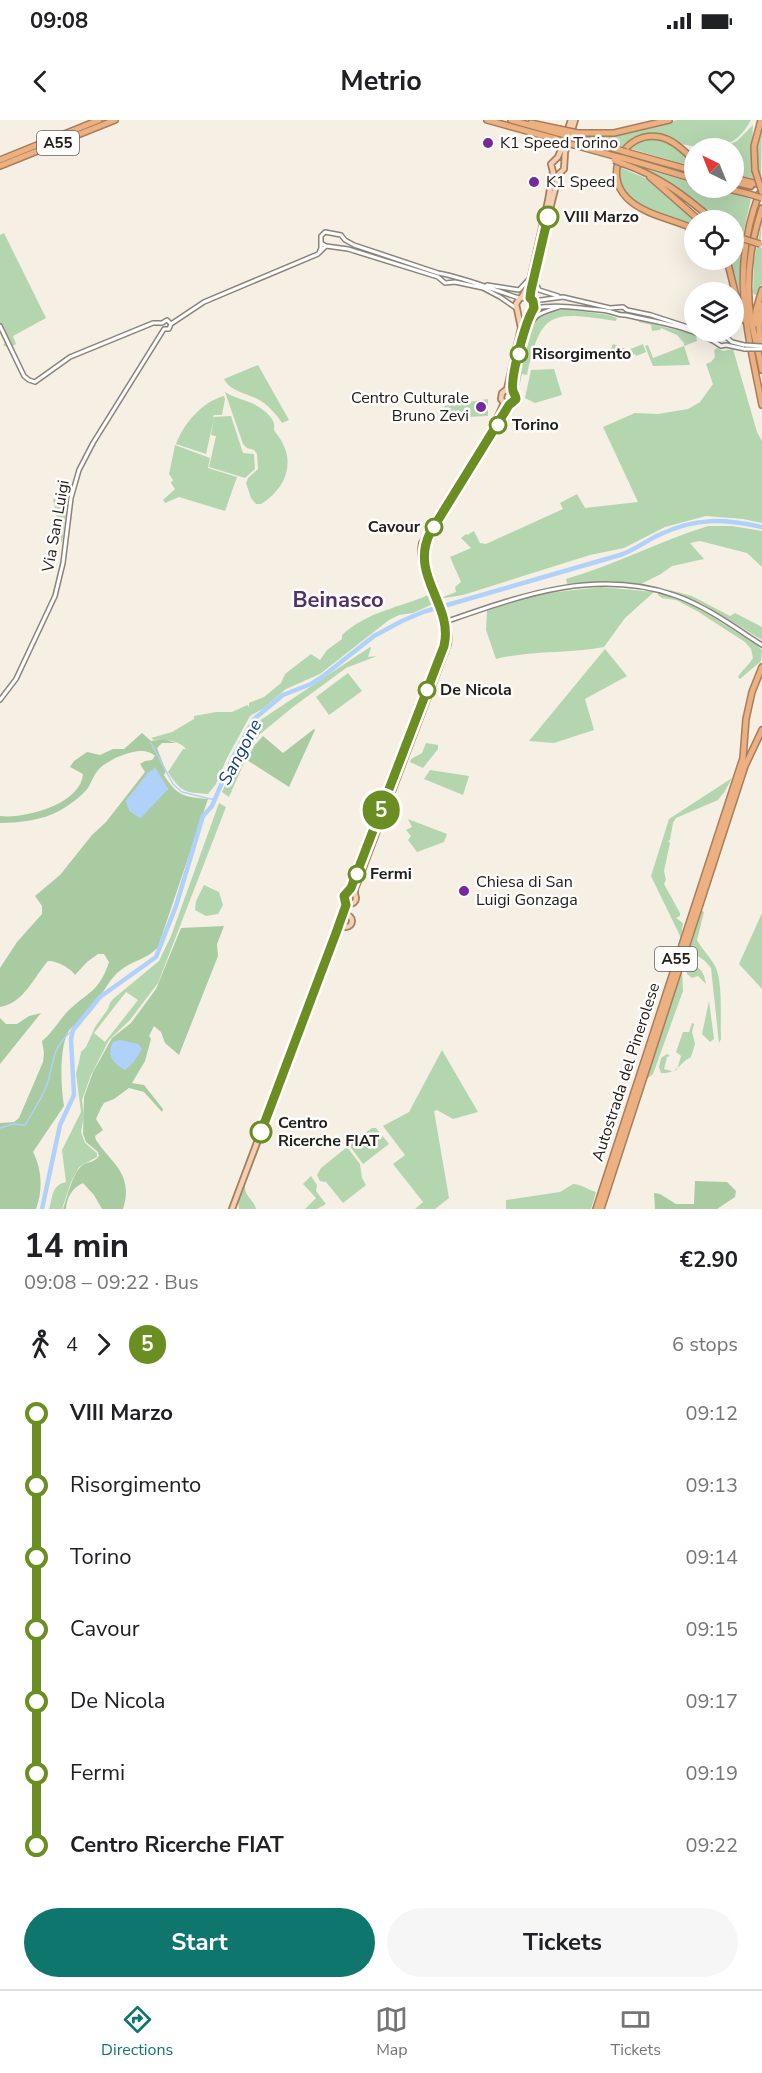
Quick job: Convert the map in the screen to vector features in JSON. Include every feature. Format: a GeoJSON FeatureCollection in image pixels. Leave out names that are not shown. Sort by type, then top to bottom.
{"type":"FeatureCollection","features":[{"type":"Feature","properties":{"kind":"highway","name":"A55"},"geometry":{"type":"LineString","coordinates":[[0,159],[99,120]]}},
{"type":"Feature","properties":{"kind":"highway","name":"A55"},"geometry":{"type":"LineString","coordinates":[[0,166],[115,120]]}},
{"type":"Feature","properties":{"kind":"highway"},"geometry":{"type":"LineString","coordinates":[[487,120],[558,134]]}},
{"type":"Feature","properties":{"kind":"highway"},"geometry":{"type":"LineString","coordinates":[[511,120],[576,139],[624,159],[675,188],[701,210]]}},
{"type":"Feature","properties":{"kind":"highway"},"geometry":{"type":"LineString","coordinates":[[576,139],[669,120]]}},
{"type":"Feature","properties":{"kind":"highway"},"geometry":{"type":"LineString","coordinates":[[761,120],[754,146],[755,170],[762,188],[750,221],[742,268],[746,320],[759,370],[762,405]]}},
{"type":"Feature","properties":{"kind":"highway"},"geometry":{"type":"LineString","coordinates":[[684,152],[671,142],[658,137],[647,137],[635,141],[623,150],[618,159],[616,173],[621,190],[631,202],[684,225]]}},
{"type":"Feature","properties":{"kind":"highway"},"geometry":{"type":"LineString","coordinates":[[576,139],[601,152],[684,176]]}},
{"type":"Feature","properties":{"kind":"highway"},"geometry":{"type":"LineString","coordinates":[[624,159],[684,169]]}},
{"type":"Feature","properties":{"kind":"highway"},"geometry":{"type":"LineString","coordinates":[[624,159],[656,182],[688,210]]}},
{"type":"Feature","properties":{"kind":"highway"},"geometry":{"type":"LineString","coordinates":[[744,182],[762,188]]}},
{"type":"Feature","properties":{"kind":"highway"},"geometry":{"type":"LineString","coordinates":[[744,193],[762,198]]}},
{"type":"Feature","properties":{"kind":"highway"},"geometry":{"type":"LineString","coordinates":[[761,349],[751,318],[748,284],[752,246],[762,208]]}},
{"type":"Feature","properties":{"kind":"highway"},"geometry":{"type":"LineString","coordinates":[[744,238],[761,244]]}},
{"type":"Feature","properties":{"kind":"highway"},"geometry":{"type":"LineString","coordinates":[[731,270],[759,370]]}},
{"type":"Feature","properties":{"kind":"highway"},"geometry":{"type":"LineString","coordinates":[[761,349],[755,315],[762,290]]}},
{"type":"Feature","properties":{"kind":"highway"},"geometry":{"type":"LineString","coordinates":[[759,370],[761,349],[759,326],[762,305]]}},
{"type":"Feature","properties":{"kind":"highway","name":"Autostrada del Pinerolese"},"geometry":{"type":"LineString","coordinates":[[596,1209],[743,758],[746,719],[752,692],[762,667]]}},
{"type":"Feature","properties":{"kind":"highway","name":"Autostrada del Pinerolese"},"geometry":{"type":"LineString","coordinates":[[601,1209],[745,766],[762,730]]}},
{"type":"Feature","properties":{"kind":"main road"},"geometry":{"type":"LineString","coordinates":[[341,922],[351,924],[350,910],[356,898],[355,889],[358,879],[447,648],[448,636],[445,622],[420,556],[423,540],[506,404],[516,399],[510,390],[520,333],[517,311],[520,298],[531,276],[553,172],[550,166],[556,160],[573,120]]}},
{"type":"Feature","properties":{"kind":"main road"},"geometry":{"type":"LineString","coordinates":[[506,404],[501,396],[510,390],[522,339],[534,308],[532,300],[538,262],[559,174],[564,170],[565,152],[573,120]]}},
{"type":"Feature","properties":{"kind":"main road"},"geometry":{"type":"LineString","coordinates":[[556,160],[564,163]]}},
{"type":"Feature","properties":{"kind":"main road"},"geometry":{"type":"LineString","coordinates":[[553,172],[559,174]]}},
{"type":"Feature","properties":{"kind":"main road"},"geometry":{"type":"LineString","coordinates":[[520,298],[532,300]]}},
{"type":"Feature","properties":{"kind":"main road"},"geometry":{"type":"LineString","coordinates":[[517,311],[524,315],[530,314]]}},
{"type":"Feature","properties":{"kind":"main road"},"geometry":{"type":"LineString","coordinates":[[341,922],[346,903],[344,898],[351,888],[442,653],[445,642],[445,622]]}},
{"type":"Feature","properties":{"kind":"main road"},"geometry":{"type":"LineString","coordinates":[[347,893],[355,894]]}},
{"type":"Feature","properties":{"kind":"main road"},"geometry":{"type":"LineString","coordinates":[[346,903],[354,903]]}},
{"type":"Feature","properties":{"kind":"main road"},"geometry":{"type":"LineString","coordinates":[[232,1209],[336,933],[345,915],[350,917]]}},
{"type":"Feature","properties":{"kind":"street"},"geometry":{"type":"LineString","coordinates":[[318,254],[321,250],[321,236],[325,232],[341,235],[345,240],[360,248],[444,274],[449,273],[451,276],[520,298]]}},
{"type":"Feature","properties":{"kind":"street"},"geometry":{"type":"LineString","coordinates":[[341,248],[345,240]]}},
{"type":"Feature","properties":{"kind":"street"},"geometry":{"type":"LineString","coordinates":[[321,243],[446,283],[483,288],[500,297],[517,311]]}},
{"type":"Feature","properties":{"kind":"street","name":"Via San Luigi"},"geometry":{"type":"LineString","coordinates":[[0,700],[16,679],[54,596],[63,563],[70,504],[79,470],[93,443],[164,329],[170,328],[171,324],[204,302],[318,254],[326,246]]}},
{"type":"Feature","properties":{"kind":"street"},"geometry":{"type":"LineString","coordinates":[[538,262],[536,283],[542,292],[623,307],[684,326]]}},
{"type":"Feature","properties":{"kind":"street"},"geometry":{"type":"LineString","coordinates":[[442,280],[444,274]]}},
{"type":"Feature","properties":{"kind":"street"},"geometry":{"type":"LineString","coordinates":[[450,282],[451,276]]}},
{"type":"Feature","properties":{"kind":"street"},"geometry":{"type":"LineString","coordinates":[[485,285],[519,290],[531,276]]}},
{"type":"Feature","properties":{"kind":"street"},"geometry":{"type":"LineString","coordinates":[[532,300],[563,297]]}},
{"type":"Feature","properties":{"kind":"street"},"geometry":{"type":"LineString","coordinates":[[534,308],[562,306],[625,315],[688,330],[723,346],[761,349]]}},
{"type":"Feature","properties":{"kind":"street"},"geometry":{"type":"LineString","coordinates":[[522,339],[538,314],[562,306]]}},
{"type":"Feature","properties":{"kind":"street"},"geometry":{"type":"LineString","coordinates":[[618,314],[619,308]]}},
{"type":"Feature","properties":{"kind":"street"},"geometry":{"type":"LineString","coordinates":[[625,315],[627,310]]}},
{"type":"Feature","properties":{"kind":"street"},"geometry":{"type":"LineString","coordinates":[[0,326],[25,378],[39,381],[56,366],[75,355],[153,323],[162,323],[167,320],[171,324]]}},
{"type":"Feature","properties":{"kind":"street"},"geometry":{"type":"LineString","coordinates":[[162,323],[164,329]]}},
{"type":"Feature","properties":{"kind":"street"},"geometry":{"type":"LineString","coordinates":[[734,342],[744,347]]}},
{"type":"Feature","properties":{"kind":"street"},"geometry":{"type":"LineString","coordinates":[[445,622],[531,593],[565,587],[626,585],[675,596],[696,605],[762,645]]}},
{"type":"Feature","properties":{"kind":"green space"},"geometry":{"type":"Polygon","coordinates":[[[677,120],[751,120],[736,138],[684,138],[684,145],[655,140],[638,141],[623,147],[584,137],[617,135],[677,120]]]}},
{"type":"Feature","properties":{"kind":"green space"},"geometry":{"type":"Polygon","coordinates":[[[762,123],[761,180],[744,176],[744,138],[740,138],[753,125],[752,171],[758,170],[756,152],[762,123]]]}},
{"type":"Feature","properties":{"kind":"green space"},"geometry":{"type":"Polygon","coordinates":[[[653,138],[665,142],[684,154],[684,164],[628,148],[637,142],[653,138]]]}},
{"type":"Feature","properties":{"kind":"green space"},"geometry":{"type":"Polygon","coordinates":[[[619,167],[648,179],[684,210],[684,223],[640,205],[623,190],[619,181],[619,167]]]}},
{"type":"Feature","properties":{"kind":"green space"},"geometry":{"type":"Polygon","coordinates":[[[646,169],[684,180],[684,194],[646,169]]]}},
{"type":"Feature","properties":{"kind":"green space"},"geometry":{"type":"Polygon","coordinates":[[[689,198],[751,199],[744,230],[744,210],[704,210],[689,198]]]}},
{"type":"Feature","properties":{"kind":"green space"},"geometry":{"type":"Polygon","coordinates":[[[762,221],[760,247],[762,248],[762,284],[758,294],[755,295],[753,293],[754,262],[762,221]]]}},
{"type":"Feature","properties":{"kind":"green space"},"geometry":{"type":"Polygon","coordinates":[[[4,233],[46,318],[13,336],[16,344],[9,348],[3,345],[6,342],[0,331],[0,235],[4,233]]]}},
{"type":"Feature","properties":{"kind":"green space"},"geometry":{"type":"Polygon","coordinates":[[[732,270],[740,270],[739,282],[736,282],[732,270]]]}},
{"type":"Feature","properties":{"kind":"green space"},"geometry":{"type":"Polygon","coordinates":[[[565,309],[617,318],[616,321],[564,316],[553,320],[545,326],[538,337],[527,375],[522,374],[518,392],[516,384],[526,337],[532,326],[540,315],[565,309]]]}},
{"type":"Feature","properties":{"kind":"green space"},"geometry":{"type":"Polygon","coordinates":[[[637,320],[684,332],[684,342],[694,342],[684,346],[677,335],[661,328],[652,331],[651,325],[637,320]]]}},
{"type":"Feature","properties":{"kind":"green space"},"geometry":{"type":"Polygon","coordinates":[[[613,344],[628,350],[643,344],[646,352],[636,356],[628,354],[617,358],[615,350],[610,351],[613,344]]]}},
{"type":"Feature","properties":{"kind":"green space"},"geometry":{"type":"Polygon","coordinates":[[[648,345],[653,358],[684,346],[690,365],[653,366],[645,346],[648,345]]]}},
{"type":"Feature","properties":{"kind":"green space"},"geometry":{"type":"Polygon","coordinates":[[[717,348],[723,351],[733,349],[757,432],[762,441],[762,523],[706,516],[665,527],[624,548],[590,555],[463,595],[438,599],[456,592],[455,587],[461,582],[450,557],[471,548],[461,538],[466,534],[474,531],[480,543],[486,544],[563,509],[560,503],[577,494],[585,508],[638,502],[603,427],[635,413],[658,414],[688,409],[700,402],[713,384],[706,364],[715,357],[714,350],[717,348]]]}},
{"type":"Feature","properties":{"kind":"green space"},"geometry":{"type":"Polygon","coordinates":[[[258,365],[289,420],[282,423],[264,403],[231,387],[224,379],[258,365]]]}},
{"type":"Feature","properties":{"kind":"green space"},"geometry":{"type":"Polygon","coordinates":[[[554,369],[562,395],[535,403],[525,398],[531,370],[554,369]]]}},
{"type":"Feature","properties":{"kind":"green space"},"geometry":{"type":"Polygon","coordinates":[[[225,392],[254,404],[268,414],[286,453],[288,462],[283,481],[278,489],[261,504],[256,504],[251,498],[246,483],[258,469],[257,454],[243,444],[225,392]]]}},
{"type":"Feature","properties":{"kind":"green space"},"geometry":{"type":"Polygon","coordinates":[[[224,396],[222,415],[213,417],[231,416],[243,453],[254,454],[255,469],[245,478],[209,467],[216,436],[211,435],[214,418],[206,454],[176,444],[184,428],[201,408],[224,396]]]}},
{"type":"Feature","properties":{"kind":"green space"},"geometry":{"type":"Polygon","coordinates":[[[488,399],[488,409],[478,404],[477,408],[488,410],[488,416],[446,418],[444,406],[488,399]]]}},
{"type":"Feature","properties":{"kind":"green space"},"geometry":{"type":"Polygon","coordinates":[[[175,445],[210,458],[208,468],[237,477],[225,511],[179,497],[165,503],[163,500],[175,489],[169,474],[175,445]]]}},
{"type":"Feature","properties":{"kind":"green space"},"geometry":{"type":"Polygon","coordinates":[[[53,499],[56,499],[66,510],[62,542],[56,541],[57,519],[53,499]]]}},
{"type":"Feature","properties":{"kind":"green space"},"geometry":{"type":"Polygon","coordinates":[[[708,526],[732,526],[762,531],[762,567],[747,553],[700,541],[690,543],[704,559],[672,566],[641,584],[608,581],[567,584],[566,579],[708,526]]]}},
{"type":"Feature","properties":{"kind":"green space"},"geometry":{"type":"Polygon","coordinates":[[[601,587],[654,592],[625,618],[604,647],[523,654],[496,659],[486,630],[487,610],[539,594],[601,587]]]}},
{"type":"Feature","properties":{"kind":"green space"},"geometry":{"type":"Polygon","coordinates":[[[666,589],[692,596],[730,616],[735,613],[762,627],[762,640],[703,604],[666,589]]]}},
{"type":"Feature","properties":{"kind":"green space"},"geometry":{"type":"Polygon","coordinates":[[[658,592],[695,606],[757,645],[762,650],[761,661],[740,679],[738,677],[753,658],[751,649],[745,642],[697,611],[676,600],[662,598],[658,592]]]}},
{"type":"Feature","properties":{"kind":"green space"},"geometry":{"type":"Polygon","coordinates":[[[431,594],[435,603],[389,620],[320,674],[286,689],[264,708],[250,716],[216,784],[208,794],[194,793],[180,788],[168,772],[183,749],[186,749],[176,742],[151,738],[172,732],[194,719],[194,716],[232,712],[247,705],[249,707],[249,703],[264,697],[281,683],[285,674],[311,654],[320,660],[351,627],[384,611],[431,594]]]}},
{"type":"Feature","properties":{"kind":"green space"},"geometry":{"type":"Polygon","coordinates":[[[370,647],[368,657],[377,656],[346,668],[259,735],[252,745],[229,797],[222,792],[252,730],[259,721],[370,647]]]}},
{"type":"Feature","properties":{"kind":"green space"},"geometry":{"type":"Polygon","coordinates":[[[605,649],[627,676],[585,699],[594,730],[554,743],[529,741],[605,649]]]}},
{"type":"Feature","properties":{"kind":"green space"},"geometry":{"type":"Polygon","coordinates":[[[348,673],[362,691],[329,715],[316,697],[348,673]]]}},
{"type":"Feature","properties":{"kind":"green space"},"geometry":{"type":"Polygon","coordinates":[[[314,729],[289,787],[247,760],[254,746],[263,736],[283,753],[314,729]]]}},
{"type":"Feature","properties":{"kind":"green space"},"geometry":{"type":"Polygon","coordinates":[[[142,733],[151,741],[164,739],[176,743],[162,743],[157,748],[166,771],[164,775],[182,794],[208,799],[158,947],[117,973],[90,1013],[71,1028],[67,1035],[62,1055],[64,1106],[33,1152],[40,1180],[40,1195],[36,1209],[0,1209],[0,1123],[14,1122],[19,1118],[43,1062],[42,1041],[74,1005],[97,986],[109,962],[104,954],[98,954],[75,975],[63,965],[48,961],[16,1001],[0,1007],[0,968],[17,942],[42,914],[42,906],[35,896],[60,875],[92,835],[106,822],[145,772],[140,764],[152,760],[155,756],[150,752],[135,751],[112,760],[98,770],[82,795],[46,817],[0,823],[0,816],[37,812],[62,801],[73,794],[80,785],[83,774],[70,767],[74,761],[87,752],[100,755],[113,749],[124,749],[142,733]],[[150,771],[126,801],[130,811],[138,816],[168,789],[160,777],[150,771]]]}},
{"type":"Feature","properties":{"kind":"green space"},"geometry":{"type":"Polygon","coordinates":[[[426,743],[438,745],[438,749],[423,768],[410,762],[422,753],[426,743]]]}},
{"type":"Feature","properties":{"kind":"green space"},"geometry":{"type":"Polygon","coordinates":[[[430,770],[469,776],[463,795],[424,779],[430,770]]]}},
{"type":"Feature","properties":{"kind":"green space"},"geometry":{"type":"Polygon","coordinates":[[[732,778],[718,800],[676,818],[673,823],[668,841],[670,843],[664,871],[666,880],[664,884],[680,913],[680,916],[676,918],[683,923],[681,938],[651,876],[669,819],[732,778]]]}},
{"type":"Feature","properties":{"kind":"green space"},"geometry":{"type":"Polygon","coordinates":[[[219,803],[226,807],[158,983],[130,1020],[109,1040],[91,1075],[82,1100],[84,1115],[81,1132],[85,1143],[97,1153],[97,1157],[79,1167],[62,1209],[49,1209],[55,1189],[66,1182],[62,1150],[81,1112],[76,1074],[81,1052],[113,999],[159,961],[171,936],[219,803]],[[126,992],[94,1033],[105,1042],[138,1000],[126,992]]]}},
{"type":"Feature","properties":{"kind":"green space"},"geometry":{"type":"Polygon","coordinates":[[[408,819],[447,834],[444,842],[417,852],[408,840],[411,836],[406,830],[412,827],[408,819]]]}},
{"type":"Feature","properties":{"kind":"green space"},"geometry":{"type":"Polygon","coordinates":[[[204,885],[219,892],[223,905],[218,914],[206,916],[195,910],[196,901],[204,885]]]}},
{"type":"Feature","properties":{"kind":"green space"},"geometry":{"type":"Polygon","coordinates":[[[702,911],[704,912],[697,940],[714,964],[720,983],[721,1039],[719,1043],[711,968],[689,950],[702,911]]]}},
{"type":"Feature","properties":{"kind":"green space"},"geometry":{"type":"Polygon","coordinates":[[[762,913],[762,989],[739,964],[762,913]]]}},
{"type":"Feature","properties":{"kind":"green space"},"geometry":{"type":"Polygon","coordinates":[[[224,926],[217,944],[218,956],[179,1055],[165,1043],[161,1032],[154,1026],[149,1036],[151,1039],[145,1061],[132,1083],[144,1085],[163,1109],[162,1112],[144,1092],[129,1088],[104,1103],[96,1119],[103,1130],[95,1136],[96,1140],[124,1178],[126,1197],[123,1209],[102,1209],[94,1195],[83,1183],[73,1190],[66,1209],[63,1209],[79,1168],[99,1156],[98,1152],[86,1142],[83,1134],[84,1097],[93,1072],[112,1038],[131,1023],[156,989],[181,928],[224,926]]]}},
{"type":"Feature","properties":{"kind":"green space"},"geometry":{"type":"Polygon","coordinates":[[[687,956],[701,970],[706,984],[698,976],[692,978],[687,974],[687,956]]]}},
{"type":"Feature","properties":{"kind":"green space"},"geometry":{"type":"Polygon","coordinates":[[[682,968],[683,991],[653,1074],[648,1078],[647,1076],[682,968]]]}},
{"type":"Feature","properties":{"kind":"green space"},"geometry":{"type":"Polygon","coordinates":[[[709,1001],[714,1039],[710,1042],[702,1034],[709,1001]]]}},
{"type":"Feature","properties":{"kind":"green space"},"geometry":{"type":"Polygon","coordinates":[[[41,1013],[0,1064],[0,1018],[6,1024],[17,1024],[29,1016],[41,1013]]]}},
{"type":"Feature","properties":{"kind":"green space"},"geometry":{"type":"Polygon","coordinates":[[[692,1023],[694,1024],[692,1032],[695,1044],[691,1057],[678,1068],[681,1056],[676,1052],[683,1032],[689,1032],[692,1023]]]}},
{"type":"Feature","properties":{"kind":"green space"},"geometry":{"type":"Polygon","coordinates":[[[442,1050],[478,1112],[453,1119],[437,1110],[434,1111],[449,1198],[435,1209],[415,1209],[423,1202],[393,1164],[405,1155],[383,1126],[409,1112],[442,1050]]]}},
{"type":"Feature","properties":{"kind":"green space"},"geometry":{"type":"Polygon","coordinates":[[[667,1054],[670,1056],[667,1057],[664,1069],[674,1071],[661,1073],[659,1067],[661,1058],[667,1054]]]}},
{"type":"Feature","properties":{"kind":"green space"},"geometry":{"type":"Polygon","coordinates":[[[293,1055],[295,1057],[245,1185],[246,1192],[256,1209],[239,1209],[238,1202],[293,1055]]]}},
{"type":"Feature","properties":{"kind":"green space"},"geometry":{"type":"Polygon","coordinates":[[[372,1128],[376,1128],[389,1144],[363,1164],[349,1145],[372,1128]]]}},
{"type":"Feature","properties":{"kind":"green space"},"geometry":{"type":"Polygon","coordinates":[[[347,1147],[360,1164],[362,1178],[366,1185],[343,1203],[326,1182],[320,1181],[317,1175],[321,1168],[347,1147]]]}},
{"type":"Feature","properties":{"kind":"green space"},"geometry":{"type":"Polygon","coordinates":[[[311,1176],[317,1185],[316,1191],[326,1204],[317,1209],[305,1209],[316,1198],[303,1184],[311,1176]]]}},
{"type":"Feature","properties":{"kind":"green space"},"geometry":{"type":"Polygon","coordinates":[[[695,1181],[727,1182],[736,1191],[735,1197],[717,1209],[655,1209],[654,1193],[676,1204],[694,1204],[695,1181]]]}},
{"type":"Feature","properties":{"kind":"green space"},"geometry":{"type":"Polygon","coordinates":[[[573,1184],[596,1192],[591,1209],[506,1209],[506,1200],[560,1192],[573,1184]]]}},
{"type":"Feature","properties":{"kind":"water"},"geometry":{"type":"Polygon","coordinates":[[[155,767],[168,789],[139,818],[130,811],[126,801],[150,770],[152,771],[155,767]]]}},
{"type":"Feature","properties":{"kind":"water"},"geometry":{"type":"Polygon","coordinates":[[[120,1040],[138,1044],[142,1049],[133,1063],[125,1070],[114,1062],[110,1051],[113,1042],[120,1040]]]}},
{"type":"Feature","properties":{"kind":"waterway","name":"Sangone"},"geometry":{"type":"LineString","coordinates":[[42,1209],[60,1125],[74,1095],[71,1039],[73,1030],[100,997],[156,957],[176,906],[203,816],[212,806],[233,757],[254,719],[283,695],[322,677],[374,636],[423,612],[620,555],[674,528],[711,521],[735,522],[762,527]]}},
{"type":"Feature","properties":{"kind":"waterway"},"geometry":{"type":"LineString","coordinates":[[151,743],[173,784],[182,792],[215,800]]}},
{"type":"Feature","properties":{"kind":"waterway"},"geometry":{"type":"LineString","coordinates":[[0,1128],[13,1124],[25,1125],[46,1087],[60,1043],[73,1030]]}},
{"type":"Feature","properties":{"kind":"bus line","name":"5"},"geometry":{"type":"LineString","coordinates":[[261,1132],[346,905],[344,896],[351,888],[444,646],[445,622],[426,572],[424,560],[426,544],[430,533],[509,405],[516,399],[513,391],[515,374],[525,326],[534,308],[530,298],[531,290],[548,217]]}},
{"type":"Feature","properties":{"kind":"place","name":"K1 Speed Torino"},"geometry":{"type":"Point","coordinates":[488,143]}},
{"type":"Feature","properties":{"kind":"place","name":"K1 Speed"},"geometry":{"type":"Point","coordinates":[534,182]}},
{"type":"Feature","properties":{"kind":"place","name":"VIII Marzo"},"geometry":{"type":"Point","coordinates":[548,217]}},
{"type":"Feature","properties":{"kind":"place","name":"Risorgimento"},"geometry":{"type":"Point","coordinates":[519,354]}},
{"type":"Feature","properties":{"kind":"place","name":"Centro Culturale Bruno Zevi"},"geometry":{"type":"Point","coordinates":[481,407]}},
{"type":"Feature","properties":{"kind":"place","name":"Torino"},"geometry":{"type":"Point","coordinates":[498,425]}},
{"type":"Feature","properties":{"kind":"place","name":"Cavour"},"geometry":{"type":"Point","coordinates":[434,527]}},
{"type":"Feature","properties":{"kind":"place","name":"De Nicola"},"geometry":{"type":"Point","coordinates":[427,690]}},
{"type":"Feature","properties":{"kind":"place","name":"Fermi"},"geometry":{"type":"Point","coordinates":[357,874]}},
{"type":"Feature","properties":{"kind":"place","name":"Chiesa di San Luigi Gonzaga"},"geometry":{"type":"Point","coordinates":[464,891]}},
{"type":"Feature","properties":{"kind":"place","name":"Centro Ricerche FIAT"},"geometry":{"type":"Point","coordinates":[261,1132]}},
{"type":"Feature","properties":{"kind":"district","name":"Beinasco"},"geometry":{"type":"Point","coordinates":[338,600]}}]}
